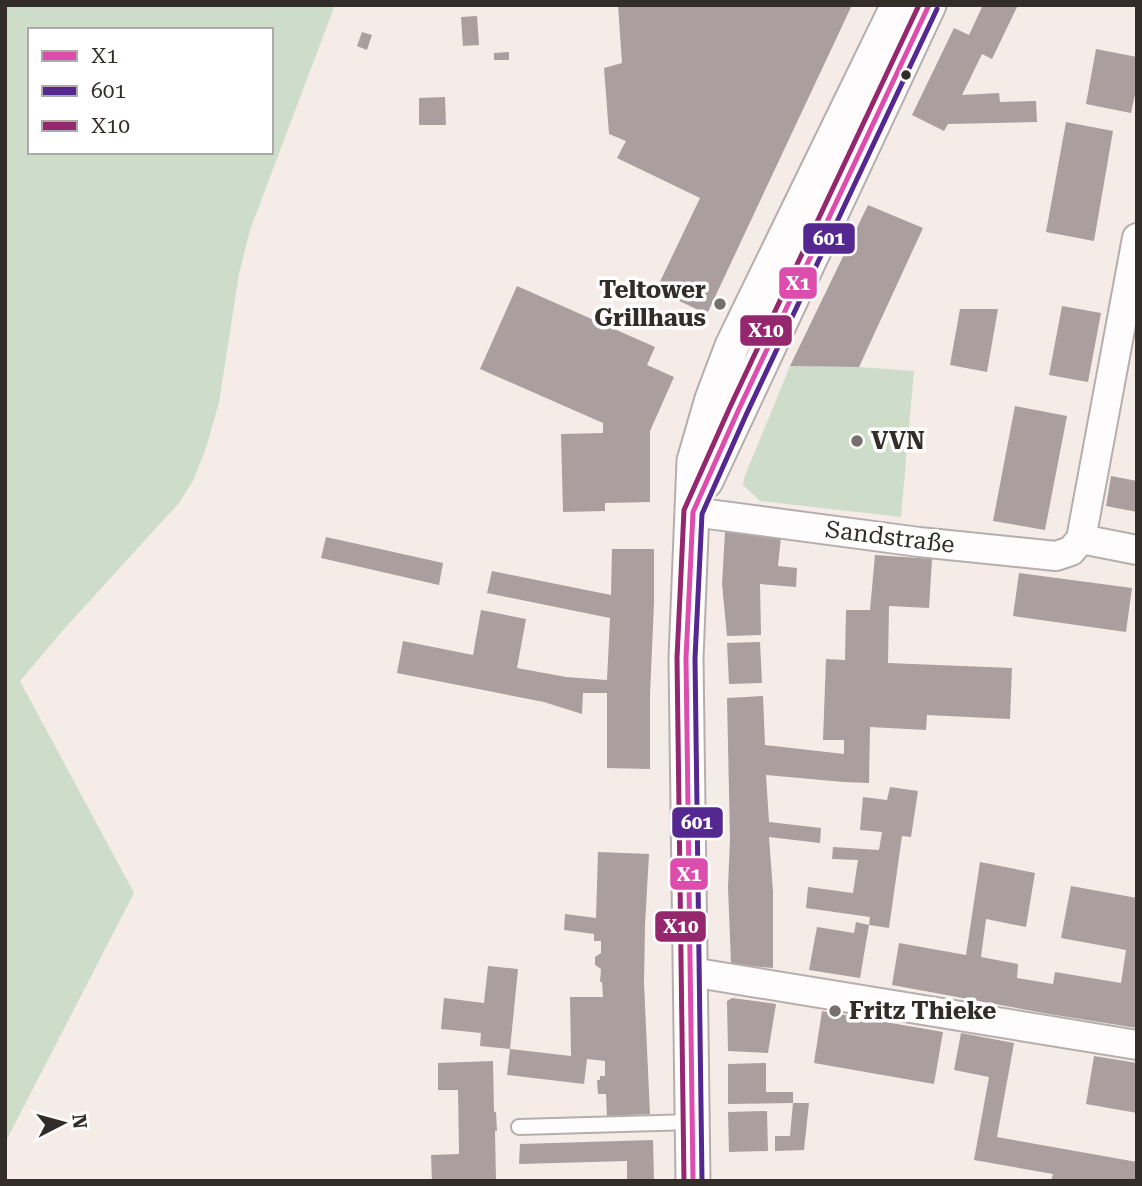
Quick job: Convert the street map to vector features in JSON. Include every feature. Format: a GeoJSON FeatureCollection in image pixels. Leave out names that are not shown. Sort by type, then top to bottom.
{"type":"FeatureCollection","features":[{"type":"Feature","properties":{"kind":"street"},"geometry":{"type":"LineString","coordinates":[[693,1181],[686,657],[694,461],[712,399],[732,346],[898,5]]}},
{"type":"Feature","properties":{"kind":"street"},"geometry":{"type":"LineString","coordinates":[[693,512],[929,5]]}},
{"type":"Feature","properties":{"kind":"street"},"geometry":{"type":"LineString","coordinates":[[1137,238],[1081,538],[1137,550]]}},
{"type":"Feature","properties":{"kind":"street","name":"Sandstraße"},"geometry":{"type":"LineString","coordinates":[[693,512],[919,542],[1056,555],[1071,551],[1081,538]]}},
{"type":"Feature","properties":{"kind":"street"},"geometry":{"type":"LineString","coordinates":[[691,972],[1137,1045]]}},
{"type":"Feature","properties":{"kind":"lane"},"geometry":{"type":"LineString","coordinates":[[519,1127],[692,1122]]}},
{"type":"Feature","properties":{"kind":"green space"},"geometry":{"type":"Polygon","coordinates":[[[5,5],[335,5],[250,230],[239,274],[219,402],[193,481],[179,503],[20,681],[134,893],[5,1143],[5,5]]]}},
{"type":"Feature","properties":{"kind":"green space"},"geometry":{"type":"Polygon","coordinates":[[[790,366],[914,371],[901,517],[760,501],[743,485],[790,366]]]}},
{"type":"Feature","properties":{"kind":"building"},"geometry":{"type":"Polygon","coordinates":[[[618,5],[852,5],[707,314],[656,290],[700,198],[617,158],[626,141],[609,134],[604,68],[622,63],[618,5]]]}},
{"type":"Feature","properties":{"kind":"building"},"geometry":{"type":"Polygon","coordinates":[[[983,5],[1018,5],[992,59],[982,54],[962,95],[999,93],[1000,102],[1036,101],[1037,122],[948,124],[944,131],[912,115],[954,28],[969,35],[983,5]]]}},
{"type":"Feature","properties":{"kind":"building"},"geometry":{"type":"Polygon","coordinates":[[[477,16],[479,45],[463,46],[461,17],[477,16]]]}},
{"type":"Feature","properties":{"kind":"building"},"geometry":{"type":"Polygon","coordinates":[[[362,32],[372,35],[367,50],[357,46],[362,32]]]}},
{"type":"Feature","properties":{"kind":"building"},"geometry":{"type":"Polygon","coordinates":[[[1096,49],[1137,57],[1137,85],[1131,113],[1086,104],[1096,49]]]}},
{"type":"Feature","properties":{"kind":"building"},"geometry":{"type":"Polygon","coordinates":[[[509,52],[509,60],[494,60],[494,53],[509,52]]]}},
{"type":"Feature","properties":{"kind":"building"},"geometry":{"type":"Polygon","coordinates":[[[445,97],[446,125],[419,125],[419,98],[445,97]]]}},
{"type":"Feature","properties":{"kind":"building"},"geometry":{"type":"Polygon","coordinates":[[[1066,122],[1113,131],[1094,241],[1046,232],[1066,122]]]}},
{"type":"Feature","properties":{"kind":"building"},"geometry":{"type":"Polygon","coordinates":[[[868,205],[923,228],[859,367],[790,366],[868,205]]]}},
{"type":"Feature","properties":{"kind":"building"},"geometry":{"type":"Polygon","coordinates":[[[517,286],[655,347],[647,365],[674,377],[650,431],[650,502],[605,503],[605,511],[563,512],[561,434],[603,433],[603,423],[480,369],[517,286]]]}},
{"type":"Feature","properties":{"kind":"building"},"geometry":{"type":"Polygon","coordinates":[[[1062,306],[1101,313],[1088,382],[1049,375],[1062,306]]]}},
{"type":"Feature","properties":{"kind":"building"},"geometry":{"type":"Polygon","coordinates":[[[960,309],[998,309],[987,372],[950,365],[960,309]]]}},
{"type":"Feature","properties":{"kind":"building"},"geometry":{"type":"Polygon","coordinates":[[[1015,406],[1067,416],[1045,530],[993,521],[1015,406]]]}},
{"type":"Feature","properties":{"kind":"building"},"geometry":{"type":"Polygon","coordinates":[[[1111,476],[1137,481],[1137,512],[1106,506],[1111,476]]]}},
{"type":"Feature","properties":{"kind":"building"},"geometry":{"type":"Polygon","coordinates":[[[725,532],[781,537],[778,566],[797,568],[796,587],[760,584],[761,635],[727,636],[722,584],[725,532]]]}},
{"type":"Feature","properties":{"kind":"building"},"geometry":{"type":"Polygon","coordinates":[[[326,537],[443,563],[439,585],[321,558],[326,537]]]}},
{"type":"Feature","properties":{"kind":"building"},"geometry":{"type":"Polygon","coordinates":[[[612,549],[654,549],[650,769],[607,768],[607,693],[583,693],[582,714],[544,702],[397,673],[403,641],[473,655],[481,610],[526,619],[517,668],[566,677],[607,680],[610,618],[487,593],[492,571],[611,595],[612,549]]]}},
{"type":"Feature","properties":{"kind":"building"},"geometry":{"type":"Polygon","coordinates":[[[875,555],[932,559],[929,608],[889,606],[888,663],[1012,668],[1010,719],[927,715],[926,730],[870,727],[869,783],[766,775],[769,822],[821,828],[820,843],[769,837],[773,892],[773,968],[731,964],[727,698],[763,696],[765,745],[844,754],[844,740],[823,740],[826,659],[845,660],[846,610],[870,610],[875,555]]]}},
{"type":"Feature","properties":{"kind":"building"},"geometry":{"type":"Polygon","coordinates":[[[1019,573],[1132,588],[1126,632],[1013,616],[1019,573]]]}},
{"type":"Feature","properties":{"kind":"building"},"geometry":{"type":"Polygon","coordinates":[[[760,642],[762,683],[729,684],[727,643],[760,642]]]}},
{"type":"Feature","properties":{"kind":"building"},"geometry":{"type":"Polygon","coordinates":[[[890,787],[918,791],[911,837],[902,836],[889,928],[869,925],[870,917],[806,908],[808,887],[853,893],[858,860],[832,859],[833,847],[879,850],[882,832],[860,830],[863,797],[887,800],[890,787]]]}},
{"type":"Feature","properties":{"kind":"building"},"geometry":{"type":"Polygon","coordinates":[[[598,852],[649,854],[644,983],[650,1114],[607,1116],[606,1094],[598,1094],[597,1080],[600,1080],[600,1076],[605,1076],[605,1061],[587,1059],[584,1084],[507,1075],[510,1049],[571,1056],[570,997],[603,997],[601,969],[595,965],[595,957],[601,953],[601,941],[594,941],[594,934],[564,930],[565,914],[596,918],[598,852]]]}},
{"type":"Feature","properties":{"kind":"building"},"geometry":{"type":"Polygon","coordinates":[[[980,862],[1035,873],[1026,927],[986,919],[981,957],[1018,964],[1017,978],[1053,984],[1055,972],[1121,983],[1126,950],[1061,938],[1071,886],[1137,898],[1137,1028],[892,985],[899,943],[966,955],[980,862]]]}},
{"type":"Feature","properties":{"kind":"building"},"geometry":{"type":"Polygon","coordinates":[[[856,922],[869,925],[860,978],[809,970],[817,927],[854,933],[856,922]]]}},
{"type":"Feature","properties":{"kind":"building"},"geometry":{"type":"Polygon","coordinates":[[[488,966],[518,969],[510,1049],[480,1046],[481,1033],[441,1029],[444,998],[484,1003],[488,966]]]}},
{"type":"Feature","properties":{"kind":"building"},"geometry":{"type":"Polygon","coordinates":[[[732,998],[776,1004],[768,1053],[728,1051],[727,1001],[732,998]]]}},
{"type":"Feature","properties":{"kind":"building"},"geometry":{"type":"Polygon","coordinates":[[[822,1011],[943,1032],[934,1084],[814,1063],[822,1011]]]}},
{"type":"Feature","properties":{"kind":"building"},"geometry":{"type":"Polygon","coordinates":[[[961,1033],[1014,1043],[997,1137],[1137,1162],[1137,1181],[1051,1181],[1053,1174],[974,1160],[989,1077],[954,1070],[961,1033]]]}},
{"type":"Feature","properties":{"kind":"building"},"geometry":{"type":"Polygon","coordinates":[[[1094,1056],[1137,1063],[1137,1113],[1086,1104],[1094,1056]]]}},
{"type":"Feature","properties":{"kind":"building"},"geometry":{"type":"Polygon","coordinates":[[[493,1061],[497,1131],[496,1181],[432,1181],[431,1155],[459,1154],[458,1090],[438,1090],[438,1063],[493,1061]]]}},
{"type":"Feature","properties":{"kind":"building"},"geometry":{"type":"Polygon","coordinates":[[[766,1063],[766,1092],[793,1092],[793,1103],[728,1104],[728,1064],[766,1063]]]}},
{"type":"Feature","properties":{"kind":"building"},"geometry":{"type":"Polygon","coordinates":[[[793,1103],[809,1103],[804,1150],[775,1151],[775,1136],[790,1136],[793,1103]]]}},
{"type":"Feature","properties":{"kind":"building"},"geometry":{"type":"Polygon","coordinates":[[[767,1111],[768,1151],[729,1152],[728,1112],[767,1111]]]}},
{"type":"Feature","properties":{"kind":"building"},"geometry":{"type":"Polygon","coordinates":[[[653,1140],[654,1181],[627,1181],[627,1161],[519,1164],[520,1144],[653,1140]]]}},
{"type":"Feature","properties":{"kind":"transit line","name":"X10"},"geometry":{"type":"LineString","coordinates":[[684,1181],[677,658],[684,510],[919,5]]}},
{"type":"Feature","properties":{"kind":"transit line","name":"X1"},"geometry":{"type":"LineString","coordinates":[[693,1181],[686,658],[693,512],[929,5]]}},
{"type":"Feature","properties":{"kind":"transit line","name":"601"},"geometry":{"type":"LineString","coordinates":[[702,1181],[695,658],[702,514],[937,9]]}},
{"type":"Feature","properties":{"kind":"place","name":"Teltower Grillhaus"},"geometry":{"type":"Point","coordinates":[720,304]}},
{"type":"Feature","properties":{"kind":"place","name":"VVN"},"geometry":{"type":"Point","coordinates":[857,441]}},
{"type":"Feature","properties":{"kind":"place","name":"Fritz Thieke"},"geometry":{"type":"Point","coordinates":[835,1011]}}]}
